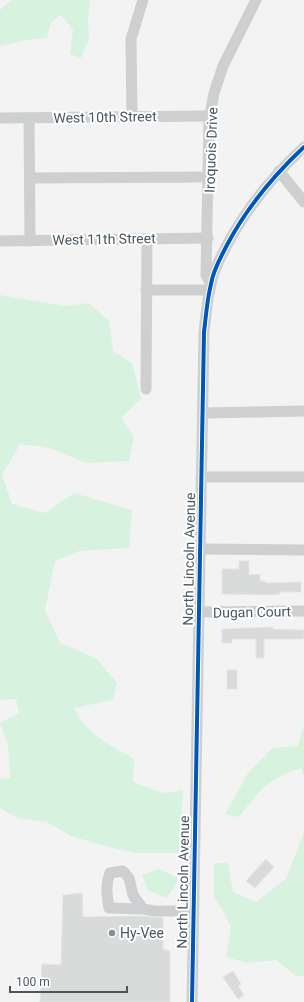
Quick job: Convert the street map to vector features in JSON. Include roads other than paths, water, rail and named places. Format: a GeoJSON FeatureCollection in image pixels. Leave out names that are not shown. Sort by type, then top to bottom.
{"type":"FeatureCollection","features":[{"type":"Feature","properties":{"kind":"street"},"geometry":{"type":"LineString","coordinates":[[132,117],[131,39],[143,0]]}},
{"type":"Feature","properties":{"kind":"street","name":"Iroquois Drive"},"geometry":{"type":"LineString","coordinates":[[210,287],[206,275],[210,116],[214,93],[223,66],[256,0]]}},
{"type":"Feature","properties":{"kind":"street","name":"West 10th Street"},"geometry":{"type":"LineString","coordinates":[[0,118],[210,116]]}},
{"type":"Feature","properties":{"kind":"street"},"geometry":{"type":"LineString","coordinates":[[29,118],[30,241]]}},
{"type":"Feature","properties":{"kind":"street","name":"North Lincoln Avenue"},"geometry":{"type":"LineString","coordinates":[[192,1002],[204,332],[210,287],[221,256],[236,228],[251,204],[279,171],[304,147]]}},
{"type":"Feature","properties":{"kind":"street"},"geometry":{"type":"LineString","coordinates":[[279,171],[304,202]]}},
{"type":"Feature","properties":{"kind":"street"},"geometry":{"type":"LineString","coordinates":[[30,178],[209,177]]}},
{"type":"Feature","properties":{"kind":"street","name":"West 11th Street"},"geometry":{"type":"LineString","coordinates":[[0,242],[208,238]]}},
{"type":"Feature","properties":{"kind":"street"},"geometry":{"type":"LineString","coordinates":[[146,389],[147,239]]}},
{"type":"Feature","properties":{"kind":"street"},"geometry":{"type":"LineString","coordinates":[[146,290],[210,287]]}},
{"type":"Feature","properties":{"kind":"street"},"geometry":{"type":"LineString","coordinates":[[202,413],[304,411]]}},
{"type":"Feature","properties":{"kind":"street"},"geometry":{"type":"LineString","coordinates":[[201,477],[304,477]]}},
{"type":"Feature","properties":{"kind":"street"},"geometry":{"type":"LineString","coordinates":[[201,549],[304,550]]}},
{"type":"Feature","properties":{"kind":"street","name":"Dugan Court"},"geometry":{"type":"LineString","coordinates":[[200,612],[304,611]]}},
{"type":"Feature","properties":{"kind":"street"},"geometry":{"type":"LineString","coordinates":[[142,909],[154,911],[193,911]]}},
{"type":"Feature","properties":{"kind":"place","name":"Hy-Vee"},"geometry":{"type":"Point","coordinates":[112,933]}}]}
